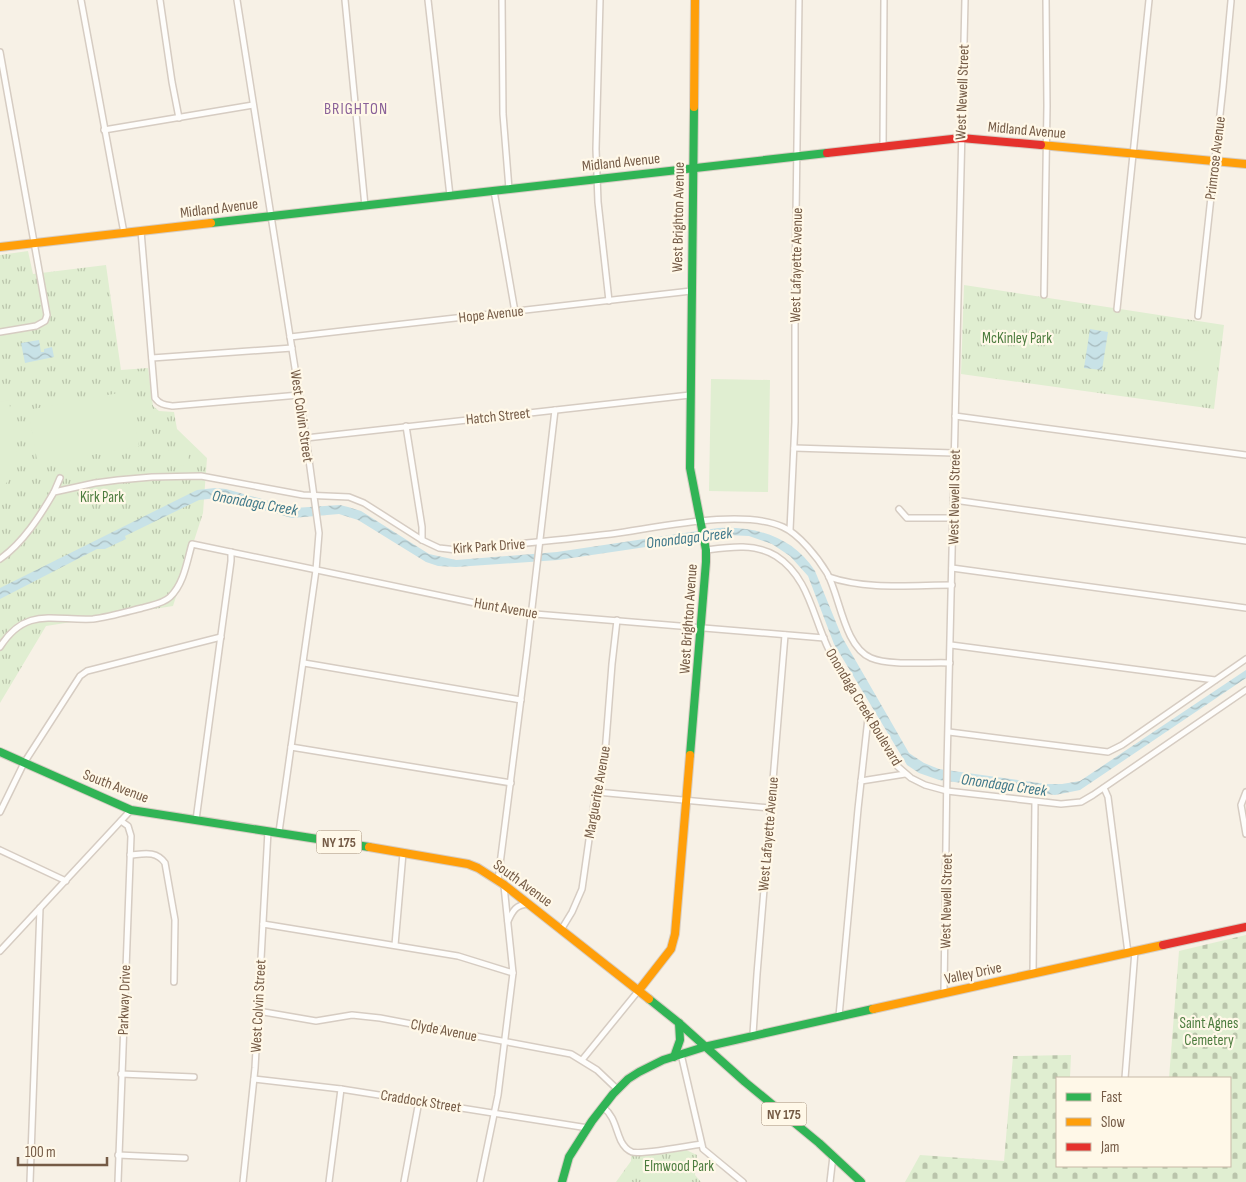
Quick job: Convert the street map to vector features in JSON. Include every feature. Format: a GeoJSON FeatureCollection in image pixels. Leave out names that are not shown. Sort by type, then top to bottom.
{"type":"FeatureCollection","features":[{"type":"Feature","properties":{"kind":"street"},"geometry":{"type":"LineString","coordinates":[[81,0],[124,233]]}},
{"type":"Feature","properties":{"kind":"street"},"geometry":{"type":"LineString","coordinates":[[160,0],[179,118]]}},
{"type":"Feature","properties":{"kind":"street","name":"West Colvin Street"},"geometry":{"type":"LineString","coordinates":[[236,0],[292,348],[319,533],[304,663],[279,832]]}},
{"type":"Feature","properties":{"kind":"street"},"geometry":{"type":"LineString","coordinates":[[346,0],[364,206]]}},
{"type":"Feature","properties":{"kind":"street"},"geometry":{"type":"LineString","coordinates":[[428,0],[450,196]]}},
{"type":"Feature","properties":{"kind":"street"},"geometry":{"type":"LineString","coordinates":[[502,0],[503,114],[509,189]]}},
{"type":"Feature","properties":{"kind":"street"},"geometry":{"type":"LineString","coordinates":[[600,0],[596,149],[597,179],[609,301]]}},
{"type":"Feature","properties":{"kind":"street","name":"West Brighton Avenue"},"geometry":{"type":"LineString","coordinates":[[582,1060],[673,945],[678,903],[701,628],[705,547],[690,468],[695,0]]}},
{"type":"Feature","properties":{"kind":"street","name":"West Lafayette Avenue"},"geometry":{"type":"LineString","coordinates":[[790,530],[794,448],[800,0]]}},
{"type":"Feature","properties":{"kind":"street"},"geometry":{"type":"LineString","coordinates":[[883,147],[884,0]]}},
{"type":"Feature","properties":{"kind":"street","name":"West Newell Street"},"geometry":{"type":"LineString","coordinates":[[944,993],[947,766],[964,0]]}},
{"type":"Feature","properties":{"kind":"street"},"geometry":{"type":"LineString","coordinates":[[1044,295],[1046,0]]}},
{"type":"Feature","properties":{"kind":"street"},"geometry":{"type":"LineString","coordinates":[[1117,309],[1149,0]]}},
{"type":"Feature","properties":{"kind":"street","name":"Primrose Avenue"},"geometry":{"type":"LineString","coordinates":[[1198,316],[1231,1]]}},
{"type":"Feature","properties":{"kind":"street"},"geometry":{"type":"LineString","coordinates":[[0,52],[47,315],[45,321],[36,326],[0,332]]}},
{"type":"Feature","properties":{"kind":"street"},"geometry":{"type":"LineString","coordinates":[[104,130],[253,105]]}},
{"type":"Feature","properties":{"kind":"street","name":"Midland Avenue"},"geometry":{"type":"LineString","coordinates":[[0,247],[961,138],[1246,164]]}},
{"type":"Feature","properties":{"kind":"street"},"geometry":{"type":"LineString","coordinates":[[494,191],[515,312]]}},
{"type":"Feature","properties":{"kind":"street"},"geometry":{"type":"LineString","coordinates":[[141,231],[155,398],[158,402],[174,406],[299,395]]}},
{"type":"Feature","properties":{"kind":"street","name":"Hope Avenue"},"geometry":{"type":"LineString","coordinates":[[290,337],[691,292]]}},
{"type":"Feature","properties":{"kind":"street"},"geometry":{"type":"LineString","coordinates":[[152,358],[292,348]]}},
{"type":"Feature","properties":{"kind":"street","name":"Hatch Street"},"geometry":{"type":"LineString","coordinates":[[306,438],[690,395]]}},
{"type":"Feature","properties":{"kind":"street"},"geometry":{"type":"LineString","coordinates":[[480,1182],[495,1113],[513,973],[508,921],[500,882],[555,410]]}},
{"type":"Feature","properties":{"kind":"street"},"geometry":{"type":"LineString","coordinates":[[955,416],[1246,455]]}},
{"type":"Feature","properties":{"kind":"street"},"geometry":{"type":"LineString","coordinates":[[406,426],[422,527],[422,540]]}},
{"type":"Feature","properties":{"kind":"street"},"geometry":{"type":"LineString","coordinates":[[794,448],[954,452]]}},
{"type":"Feature","properties":{"kind":"street","name":"Kirk Park Drive"},"geometry":{"type":"LineString","coordinates":[[54,492],[95,482],[152,477],[201,476],[240,482],[276,491],[313,495],[337,495],[355,498],[422,540],[439,548],[457,550],[700,524],[716,520],[751,520],[781,526],[797,535],[829,577],[851,635],[866,655],[886,662],[950,663]]}},
{"type":"Feature","properties":{"kind":"street"},"geometry":{"type":"LineString","coordinates":[[0,559],[10,553],[18,544],[54,492],[60,478]]}},
{"type":"Feature","properties":{"kind":"street"},"geometry":{"type":"LineString","coordinates":[[954,500],[1246,541]]}},
{"type":"Feature","properties":{"kind":"street"},"geometry":{"type":"LineString","coordinates":[[899,509],[907,518],[953,518]]}},
{"type":"Feature","properties":{"kind":"street","name":"Hunt Avenue"},"geometry":{"type":"LineString","coordinates":[[0,647],[7,636],[28,621],[40,618],[71,620],[95,618],[124,613],[169,599],[181,580],[192,544],[531,614],[824,638]]}},
{"type":"Feature","properties":{"kind":"street","name":"Onondaga Creek Boulevard"},"geometry":{"type":"LineString","coordinates":[[705,547],[758,548],[778,558],[790,568],[802,584],[824,638],[896,766],[905,774],[924,785],[947,791],[1034,802],[1070,804],[1081,802],[1246,690]]}},
{"type":"Feature","properties":{"kind":"street"},"geometry":{"type":"LineString","coordinates":[[196,820],[231,552]]}},
{"type":"Feature","properties":{"kind":"street"},"geometry":{"type":"LineString","coordinates":[[952,568],[1246,608]]}},
{"type":"Feature","properties":{"kind":"street"},"geometry":{"type":"LineString","coordinates":[[829,577],[853,584],[868,585],[952,585]]}},
{"type":"Feature","properties":{"kind":"street","name":"Marguerite Avenue"},"geometry":{"type":"LineString","coordinates":[[561,930],[572,912],[582,889],[594,804],[604,767],[617,620]]}},
{"type":"Feature","properties":{"kind":"street","name":"West Lafayette Avenue"},"geometry":{"type":"LineString","coordinates":[[753,1034],[785,635]]}},
{"type":"Feature","properties":{"kind":"street"},"geometry":{"type":"LineString","coordinates":[[0,812],[24,763],[80,676],[87,671],[221,637]]}},
{"type":"Feature","properties":{"kind":"street"},"geometry":{"type":"LineString","coordinates":[[951,645],[1216,680]]}},
{"type":"Feature","properties":{"kind":"street"},"geometry":{"type":"LineString","coordinates":[[948,732],[1108,752],[1122,745],[1246,659]]}},
{"type":"Feature","properties":{"kind":"street"},"geometry":{"type":"LineString","coordinates":[[304,663],[521,700]]}},
{"type":"Feature","properties":{"kind":"street"},"geometry":{"type":"LineString","coordinates":[[839,1016],[868,717]]}},
{"type":"Feature","properties":{"kind":"street"},"geometry":{"type":"LineString","coordinates":[[292,747],[511,783]]}},
{"type":"Feature","properties":{"kind":"street","name":"South Avenue"},"geometry":{"type":"LineString","coordinates":[[0,752],[131,810],[268,830],[468,864],[478,868],[500,882],[639,990],[861,1182]]}},
{"type":"Feature","properties":{"kind":"street"},"geometry":{"type":"LineString","coordinates":[[861,781],[905,774]]}},
{"type":"Feature","properties":{"kind":"street"},"geometry":{"type":"LineString","coordinates":[[1104,788],[1108,797],[1132,952],[1125,1077]]}},
{"type":"Feature","properties":{"kind":"street"},"geometry":{"type":"LineString","coordinates":[[597,792],[770,808]]}},
{"type":"Feature","properties":{"kind":"street"},"geometry":{"type":"LineString","coordinates":[[1246,792],[1241,805],[1246,834]]}},
{"type":"Feature","properties":{"kind":"street"},"geometry":{"type":"LineString","coordinates":[[1033,974],[1034,802]]}},
{"type":"Feature","properties":{"kind":"street"},"geometry":{"type":"LineString","coordinates":[[0,952],[131,810]]}},
{"type":"Feature","properties":{"kind":"street","name":"Parkway Drive"},"geometry":{"type":"LineString","coordinates":[[118,1182],[130,855],[130,829],[121,821]]}},
{"type":"Feature","properties":{"kind":"street","name":"West Colvin Street"},"geometry":{"type":"LineString","coordinates":[[243,1182],[254,1079],[268,830]]}},
{"type":"Feature","properties":{"kind":"street"},"geometry":{"type":"LineString","coordinates":[[0,850],[66,881]]}},
{"type":"Feature","properties":{"kind":"street"},"geometry":{"type":"LineString","coordinates":[[396,945],[403,853]]}},
{"type":"Feature","properties":{"kind":"street"},"geometry":{"type":"LineString","coordinates":[[130,855],[154,854],[161,857],[165,863],[175,920],[174,982]]}},
{"type":"Feature","properties":{"kind":"street"},"geometry":{"type":"LineString","coordinates":[[508,921],[513,910],[518,906],[528,904]]}},
{"type":"Feature","properties":{"kind":"street"},"geometry":{"type":"LineString","coordinates":[[30,1182],[40,908]]}},
{"type":"Feature","properties":{"kind":"street"},"geometry":{"type":"LineString","coordinates":[[263,924],[458,956],[513,973]]}},
{"type":"Feature","properties":{"kind":"street","name":"Valley Drive"},"geometry":{"type":"LineString","coordinates":[[562,1182],[569,1157],[617,1089],[629,1078],[644,1069],[677,1056],[706,1046],[753,1034],[1246,927]]}},
{"type":"Feature","properties":{"kind":"street","name":"Clyde Avenue"},"geometry":{"type":"LineString","coordinates":[[258,1012],[316,1021],[352,1015],[366,1016],[571,1054],[598,1070],[617,1089]]}},
{"type":"Feature","properties":{"kind":"street"},"geometry":{"type":"LineString","coordinates":[[679,1023],[680,1040],[677,1056],[701,1144],[705,1152],[744,1182]]}},
{"type":"Feature","properties":{"kind":"street"},"geometry":{"type":"LineString","coordinates":[[121,1074],[194,1076]]}},
{"type":"Feature","properties":{"kind":"street","name":"Craddock Street"},"geometry":{"type":"LineString","coordinates":[[254,1079],[341,1089],[588,1128]]}},
{"type":"Feature","properties":{"kind":"street"},"geometry":{"type":"LineString","coordinates":[[328,1182],[341,1089]]}},
{"type":"Feature","properties":{"kind":"street"},"geometry":{"type":"LineString","coordinates":[[404,1182],[419,1101]]}},
{"type":"Feature","properties":{"kind":"street"},"geometry":{"type":"LineString","coordinates":[[603,1107],[615,1121],[624,1146],[630,1151],[642,1152],[701,1144]]}},
{"type":"Feature","properties":{"kind":"street"},"geometry":{"type":"LineString","coordinates":[[118,1155],[185,1158]]}},
{"type":"Feature","properties":{"kind":"street"},"geometry":{"type":"LineString","coordinates":[[830,1182],[833,1156]]}},
{"type":"Feature","properties":{"kind":"green space","name":"Kirk Park"},"geometry":{"type":"Polygon","coordinates":[[[28,251],[33,274],[106,265],[121,370],[148,368],[153,406],[159,411],[174,412],[177,429],[207,458],[203,513],[173,606],[46,626],[0,703],[0,255],[28,251]]]}},
{"type":"Feature","properties":{"kind":"green space","name":"McKinley Park"},"geometry":{"type":"Polygon","coordinates":[[[964,285],[1224,325],[1214,409],[961,374],[964,285]]]}},
{"type":"Feature","properties":{"kind":"green space"},"geometry":{"type":"Polygon","coordinates":[[[1184,349],[1212,352],[1210,368],[1182,365],[1184,349]]]}},
{"type":"Feature","properties":{"kind":"green space"},"geometry":{"type":"Polygon","coordinates":[[[711,379],[770,380],[768,492],[709,491],[711,379]]]}},
{"type":"Feature","properties":{"kind":"green space"},"geometry":{"type":"Polygon","coordinates":[[[129,391],[139,446],[38,465],[28,410],[129,391]]]}},
{"type":"Feature","properties":{"kind":"green space"},"geometry":{"type":"Polygon","coordinates":[[[9,400],[17,458],[14,472],[0,492],[0,402],[9,400]]]}},
{"type":"Feature","properties":{"kind":"green space"},"geometry":{"type":"Polygon","coordinates":[[[188,450],[189,465],[164,466],[163,451],[188,450]]]}},
{"type":"Feature","properties":{"kind":"green space","name":"Saint Agnes Cemetery"},"geometry":{"type":"Polygon","coordinates":[[[1246,935],[1246,1182],[905,1182],[920,1155],[1004,1161],[1013,1056],[1071,1055],[1070,1077],[1056,1077],[1056,1167],[1231,1167],[1231,1077],[1169,1077],[1179,951],[1246,935]]]}},
{"type":"Feature","properties":{"kind":"green space","name":"Elmwood Park"},"geometry":{"type":"Polygon","coordinates":[[[684,1149],[697,1155],[695,1175],[701,1182],[616,1182],[631,1161],[631,1156],[684,1149]]]}},
{"type":"Feature","properties":{"kind":"green space"},"geometry":{"type":"Polygon","coordinates":[[[641,1160],[661,1160],[682,1182],[644,1182],[641,1160]]]}},
{"type":"Feature","properties":{"kind":"water"},"geometry":{"type":"Polygon","coordinates":[[[1090,329],[1108,332],[1102,370],[1084,368],[1090,329]]]}},
{"type":"Feature","properties":{"kind":"water"},"geometry":{"type":"Polygon","coordinates":[[[39,340],[41,352],[52,347],[54,357],[25,363],[21,343],[39,340]]]}},
{"type":"Feature","properties":{"kind":"water","name":"Onondaga Creek"},"geometry":{"type":"Polygon","coordinates":[[[226,489],[294,508],[340,505],[348,507],[361,511],[429,554],[456,560],[557,552],[718,528],[747,529],[773,536],[796,550],[815,571],[842,637],[909,753],[924,763],[939,769],[1046,784],[1080,781],[1246,670],[1246,678],[1080,790],[1055,795],[939,780],[919,773],[907,765],[834,644],[808,576],[790,556],[772,544],[749,536],[727,535],[558,560],[456,567],[438,566],[426,562],[358,520],[339,514],[292,518],[217,498],[199,500],[125,536],[126,539],[105,549],[97,549],[0,599],[0,588],[197,490],[226,489]]]}},
{"type":"Feature","properties":{"kind":"traffic: fast"},"geometry":{"type":"LineString","coordinates":[[690,755],[706,562],[706,550],[690,468],[694,107]]}},
{"type":"Feature","properties":{"kind":"traffic: fast"},"geometry":{"type":"LineString","coordinates":[[211,223],[827,153]]}},
{"type":"Feature","properties":{"kind":"traffic: fast"},"geometry":{"type":"LineString","coordinates":[[0,752],[131,810],[369,847]]}},
{"type":"Feature","properties":{"kind":"traffic: fast"},"geometry":{"type":"LineString","coordinates":[[649,999],[819,1143],[861,1182]]}},
{"type":"Feature","properties":{"kind":"traffic: fast"},"geometry":{"type":"LineString","coordinates":[[562,1182],[569,1157],[592,1121],[613,1094],[628,1079],[639,1072],[663,1060],[704,1047],[873,1009]]}},
{"type":"Feature","properties":{"kind":"traffic: fast"},"geometry":{"type":"LineString","coordinates":[[674,1057],[680,1040],[679,1023]]}},
{"type":"Feature","properties":{"kind":"traffic: slow"},"geometry":{"type":"LineString","coordinates":[[694,107],[695,0]]}},
{"type":"Feature","properties":{"kind":"traffic: slow"},"geometry":{"type":"LineString","coordinates":[[1041,145],[1246,164]]}},
{"type":"Feature","properties":{"kind":"traffic: slow"},"geometry":{"type":"LineString","coordinates":[[0,247],[211,223]]}},
{"type":"Feature","properties":{"kind":"traffic: slow"},"geometry":{"type":"LineString","coordinates":[[639,990],[671,949],[675,934],[690,755]]}},
{"type":"Feature","properties":{"kind":"traffic: slow"},"geometry":{"type":"LineString","coordinates":[[369,847],[468,864],[478,868],[503,884],[649,999]]}},
{"type":"Feature","properties":{"kind":"traffic: slow"},"geometry":{"type":"LineString","coordinates":[[873,1009],[1163,945]]}},
{"type":"Feature","properties":{"kind":"traffic: jam"},"geometry":{"type":"LineString","coordinates":[[827,153],[961,138],[1041,145]]}},
{"type":"Feature","properties":{"kind":"traffic: jam"},"geometry":{"type":"LineString","coordinates":[[1163,945],[1246,927]]}},
{"type":"Feature","properties":{"kind":"district","name":"BRIGHTON"},"geometry":{"type":"Point","coordinates":[356,108]}}]}
